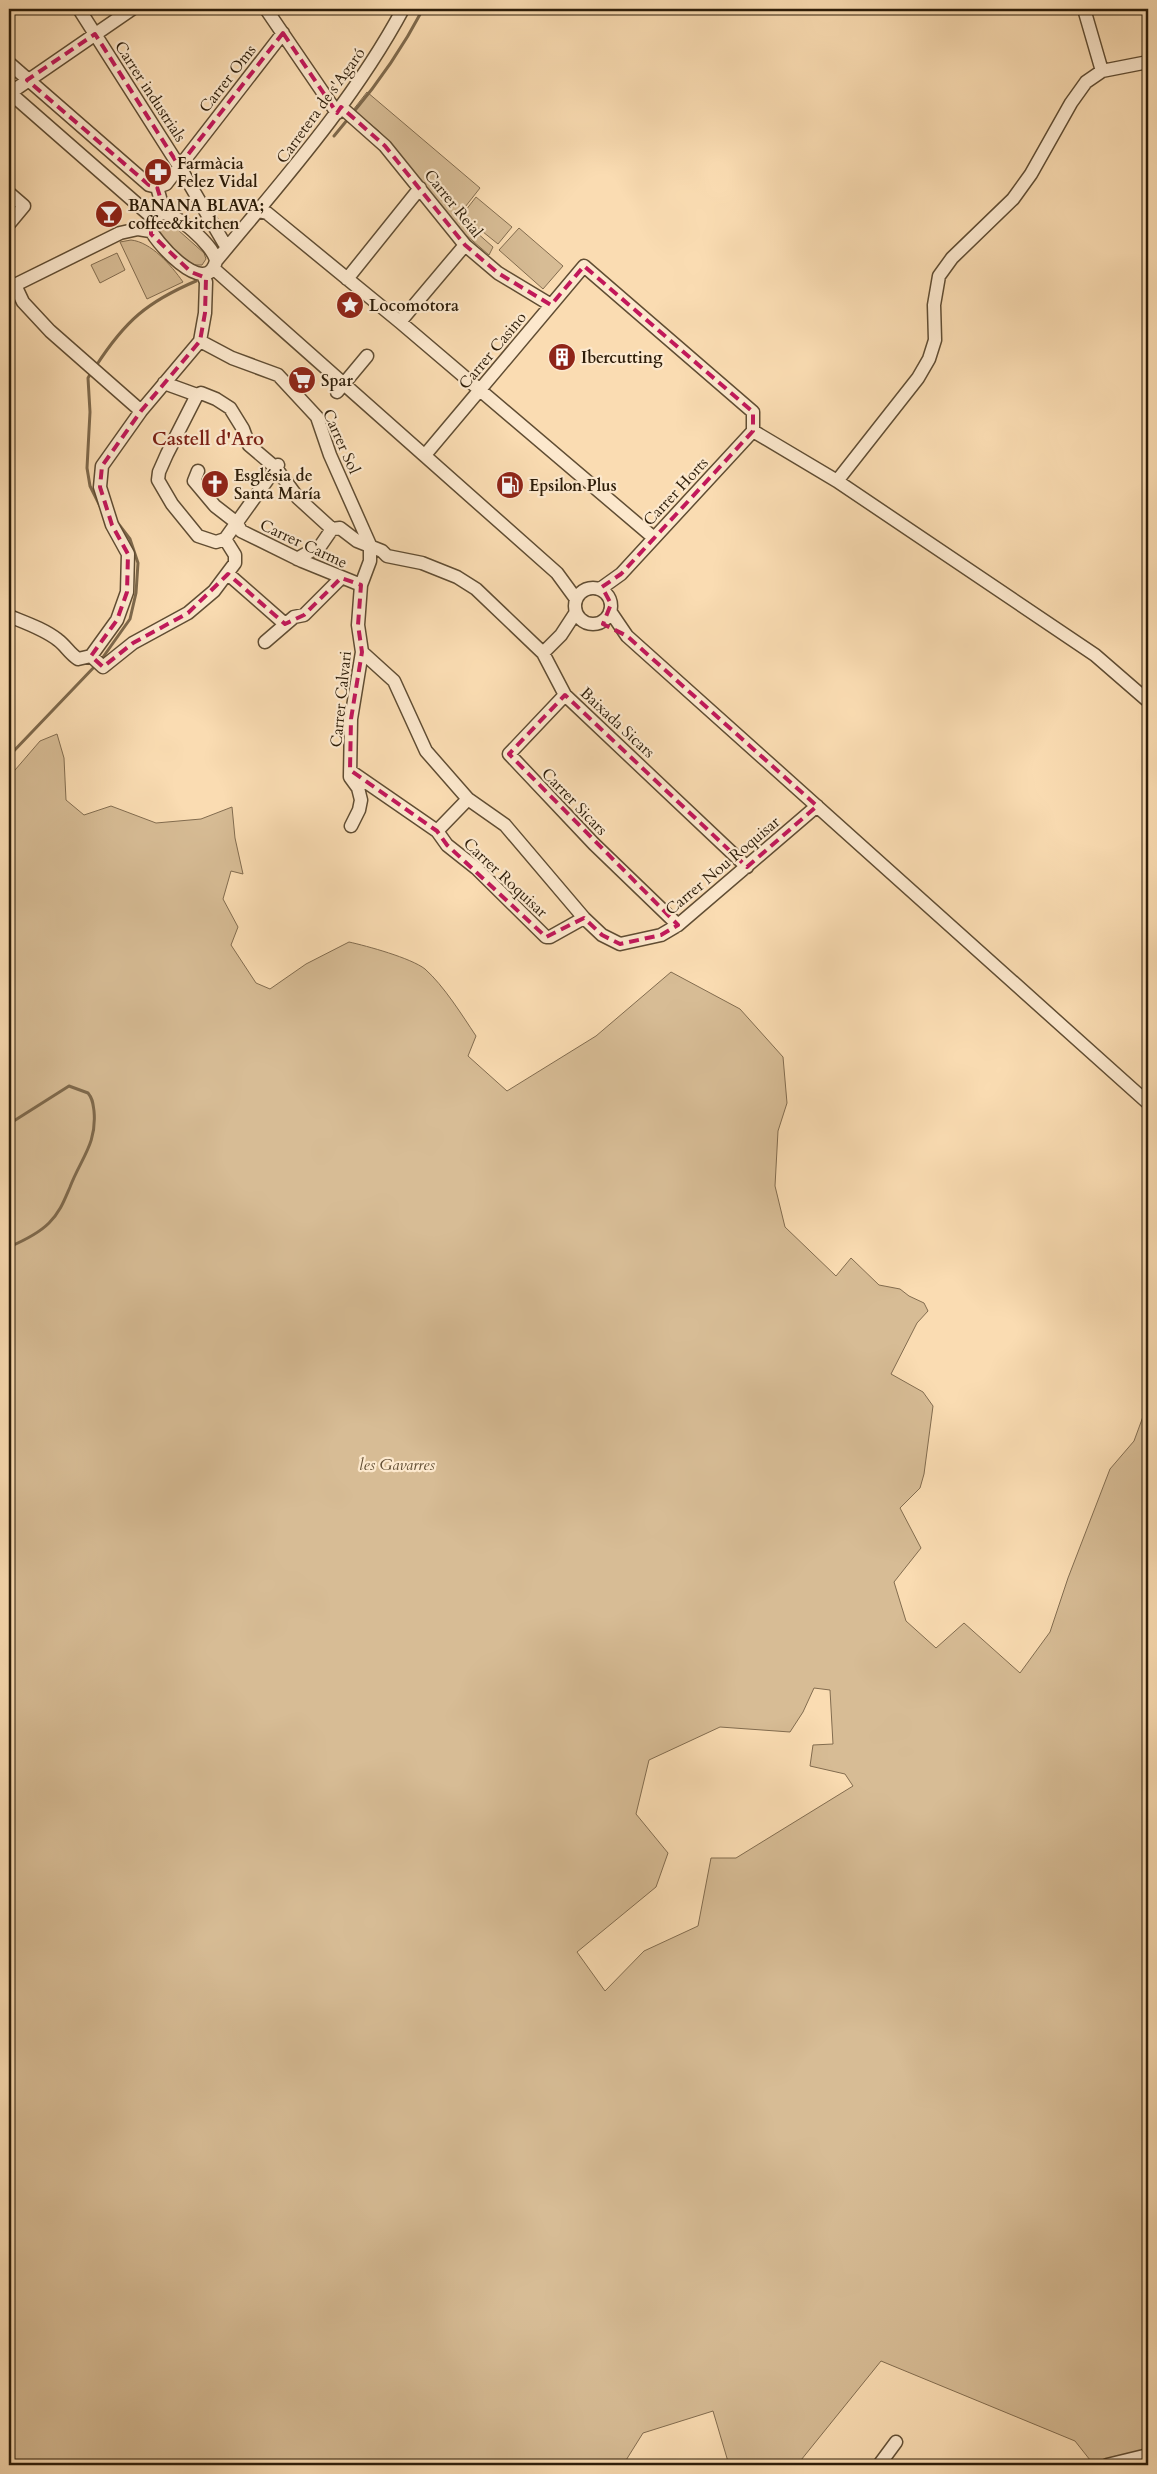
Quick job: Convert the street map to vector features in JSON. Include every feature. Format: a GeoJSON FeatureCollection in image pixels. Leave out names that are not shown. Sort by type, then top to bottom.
{"type":"FeatureCollection","features":[{"type":"Feature","properties":{"kind":"street","name":"Carrer industrials"},"geometry":{"type":"LineString","coordinates":[[79,9],[229,241]]}},
{"type":"Feature","properties":{"kind":"street"},"geometry":{"type":"LineString","coordinates":[[132,9],[9,92],[156,220]]}},
{"type":"Feature","properties":{"kind":"street","name":"Carrer Reial"},"geometry":{"type":"LineString","coordinates":[[267,9],[342,111],[385,146],[465,245],[498,273],[551,305]]}},
{"type":"Feature","properties":{"kind":"street","name":"Carretera de s'Agaró"},"geometry":{"type":"LineString","coordinates":[[210,268],[229,241],[258,211],[342,111],[380,51],[403,9]]}},
{"type":"Feature","properties":{"kind":"street"},"geometry":{"type":"LineString","coordinates":[[1084,9],[1102,71]]}},
{"type":"Feature","properties":{"kind":"street","name":"Carrer Oms"},"geometry":{"type":"LineString","coordinates":[[157,187],[166,184],[283,33]]}},
{"type":"Feature","properties":{"kind":"street"},"geometry":{"type":"LineString","coordinates":[[837,481],[918,378],[929,359],[934,340],[934,305],[940,276],[952,258],[1012,199],[1031,174],[1071,103],[1086,82],[1102,71],[1148,62]]}},
{"type":"Feature","properties":{"kind":"street"},"geometry":{"type":"LineString","coordinates":[[9,63],[149,185],[157,187],[154,237],[191,272],[210,268]]}},
{"type":"Feature","properties":{"kind":"street"},"geometry":{"type":"LineString","coordinates":[[347,279],[420,188]]}},
{"type":"Feature","properties":{"kind":"street"},"geometry":{"type":"LineString","coordinates":[[9,192],[24,206],[9,224]]}},
{"type":"Feature","properties":{"kind":"street"},"geometry":{"type":"LineString","coordinates":[[258,211],[267,213],[400,322],[654,538]]}},
{"type":"Feature","properties":{"kind":"street"},"geometry":{"type":"LineString","coordinates":[[96,660],[117,620],[128,592],[128,554],[112,525],[100,487],[102,466],[142,411],[200,341],[206,282],[214,254],[207,245],[172,214],[138,229],[120,233],[12,284],[36,318],[142,411]]}},
{"type":"Feature","properties":{"kind":"street"},"geometry":{"type":"LineString","coordinates":[[207,245],[229,241]]}},
{"type":"Feature","properties":{"kind":"street"},"geometry":{"type":"LineString","coordinates":[[400,322],[465,245]]}},
{"type":"Feature","properties":{"kind":"street","name":"Carrer Casino"},"geometry":{"type":"LineString","coordinates":[[425,455],[584,266],[753,412],[753,431]]}},
{"type":"Feature","properties":{"kind":"street"},"geometry":{"type":"LineString","coordinates":[[210,268],[341,388],[425,455],[557,573],[576,598],[576,612],[561,635],[543,653]]}},
{"type":"Feature","properties":{"kind":"street","name":"Carrer Sol"},"geometry":{"type":"LineString","coordinates":[[200,341],[232,358],[278,375],[316,419],[370,545],[370,561]]}},
{"type":"Feature","properties":{"kind":"street"},"geometry":{"type":"LineString","coordinates":[[341,388],[367,356]]}},
{"type":"Feature","properties":{"kind":"street"},"geometry":{"type":"LineString","coordinates":[[164,383],[198,395],[201,393],[216,399],[230,408],[243,429],[249,445],[277,467],[298,498],[332,529],[321,545],[297,559]]}},
{"type":"Feature","properties":{"kind":"street"},"geometry":{"type":"LineString","coordinates":[[198,395],[167,454],[159,472],[158,480],[172,504],[198,536],[216,542],[225,539],[277,467]]}},
{"type":"Feature","properties":{"kind":"street"},"geometry":{"type":"LineString","coordinates":[[753,431],[837,481],[1095,655],[1148,701]]}},
{"type":"Feature","properties":{"kind":"street","name":"Carrer Horts"},"geometry":{"type":"LineString","coordinates":[[604,592],[753,431]]}},
{"type":"Feature","properties":{"kind":"street","name":"Carrer Carme"},"geometry":{"type":"LineString","coordinates":[[198,471],[194,481],[215,506],[237,523],[241,531],[297,559],[361,585]]}},
{"type":"Feature","properties":{"kind":"street","name":"Baixada Sicars"},"geometry":{"type":"LineString","coordinates":[[332,529],[340,528],[357,540],[370,545],[387,556],[422,563],[457,577],[476,589],[543,653],[565,695],[747,867]]}},
{"type":"Feature","properties":{"kind":"street"},"geometry":{"type":"LineString","coordinates":[[9,616],[40,629],[60,642],[68,652],[78,659],[96,660],[133,643],[188,613],[214,591],[235,563],[235,555],[225,539]]}},
{"type":"Feature","properties":{"kind":"street"},"geometry":{"type":"LineString","coordinates":[[370,561],[387,556]]}},
{"type":"Feature","properties":{"kind":"street","name":"Carrer Calvari"},"geometry":{"type":"LineString","coordinates":[[351,826],[359,810],[361,800],[358,788],[350,777],[351,719],[362,652],[358,625],[361,585],[370,561]]}},
{"type":"Feature","properties":{"kind":"street"},"geometry":{"type":"LineString","coordinates":[[557,573],[586,589],[604,592],[610,611],[627,636],[1148,1103]]}},
{"type":"Feature","properties":{"kind":"street"},"geometry":{"type":"LineString","coordinates":[[228,574],[285,624]]}},
{"type":"Feature","properties":{"kind":"street"},"geometry":{"type":"LineString","coordinates":[[265,642],[294,617],[304,615],[340,578]]}},
{"type":"Feature","properties":{"kind":"street"},"geometry":{"type":"LineString","coordinates":[[576,598],[586,589]]}},
{"type":"Feature","properties":{"kind":"street"},"geometry":{"type":"LineString","coordinates":[[600,622],[610,611]]}},
{"type":"Feature","properties":{"kind":"street"},"geometry":{"type":"LineString","coordinates":[[576,612],[586,623]]}},
{"type":"Feature","properties":{"kind":"street"},"geometry":{"type":"LineString","coordinates":[[561,635],[586,623],[600,622],[627,636]]}},
{"type":"Feature","properties":{"kind":"street","name":"Carrer Nou Roquisar"},"geometry":{"type":"LineString","coordinates":[[362,652],[394,681],[426,751],[468,799],[505,825],[584,918],[602,935],[620,944],[662,935],[678,925],[817,806]]}},
{"type":"Feature","properties":{"kind":"street","name":"Carrer Sicars"},"geometry":{"type":"LineString","coordinates":[[565,695],[509,754],[594,844],[678,925]]}},
{"type":"Feature","properties":{"kind":"street","name":"Carrer Roquisar"},"geometry":{"type":"LineString","coordinates":[[350,770],[360,780],[437,831],[447,845],[476,868],[546,936],[550,937],[584,918]]}},
{"type":"Feature","properties":{"kind":"street"},"geometry":{"type":"LineString","coordinates":[[437,831],[468,799]]}},
{"type":"Feature","properties":{"kind":"street"},"geometry":{"type":"LineString","coordinates":[[879,2465],[896,2442]]}},
{"type":"Feature","properties":{"kind":"street"},"geometry":{"type":"LineString","coordinates":[[1107,2465],[1148,2456]]}},
{"type":"Feature","properties":{"kind":"highlighted area"},"geometry":{"type":"Polygon","coordinates":[[[283,33],[337,113],[341,107],[385,146],[465,245],[498,273],[551,305],[584,266],[753,412],[753,431],[621,574],[602,587],[611,604],[603,624],[627,636],[817,806],[747,867],[565,695],[509,754],[678,925],[661,935],[620,944],[602,935],[584,918],[546,937],[447,845],[437,831],[350,770],[351,719],[362,652],[358,625],[361,585],[341,578],[304,615],[285,624],[228,574],[188,613],[133,643],[103,667],[91,656],[117,620],[127,592],[128,554],[112,525],[100,487],[102,466],[141,411],[200,341],[205,313],[206,278],[191,272],[151,234],[151,222],[164,210],[157,187],[149,185],[27,80],[95,34],[179,166],[283,33]]]}},
{"type":"Feature","properties":{"kind":"green space"},"geometry":{"type":"Polygon","coordinates":[[[367,92],[480,188],[458,216],[493,247],[489,255],[466,235],[445,212],[379,131],[353,110],[367,92]]]}},
{"type":"Feature","properties":{"kind":"green space"},"geometry":{"type":"Polygon","coordinates":[[[476,197],[512,227],[498,244],[462,215],[476,197]]]}},
{"type":"Feature","properties":{"kind":"green space"},"geometry":{"type":"Polygon","coordinates":[[[163,222],[169,222],[204,253],[206,259],[202,265],[191,265],[158,237],[158,229],[163,222]]]}},
{"type":"Feature","properties":{"kind":"green space"},"geometry":{"type":"Polygon","coordinates":[[[519,228],[563,266],[543,289],[499,250],[519,228]]]}},
{"type":"Feature","properties":{"kind":"green space"},"geometry":{"type":"Polygon","coordinates":[[[131,240],[146,245],[160,255],[183,282],[147,299],[120,242],[131,240]]]}},
{"type":"Feature","properties":{"kind":"green space"},"geometry":{"type":"Polygon","coordinates":[[[117,253],[125,270],[100,283],[91,265],[117,253]]]}},
{"type":"Feature","properties":{"kind":"green space","name":"les Gavarres"},"geometry":{"type":"Polygon","coordinates":[[[57,734],[64,758],[66,800],[84,815],[111,806],[156,823],[201,819],[232,807],[235,838],[243,874],[231,871],[223,899],[238,927],[231,945],[256,983],[270,989],[306,964],[349,942],[377,949],[410,961],[425,969],[439,984],[476,1036],[468,1056],[507,1091],[596,1036],[671,972],[740,1009],[783,1057],[787,1103],[778,1131],[775,1186],[785,1227],[836,1276],[851,1258],[879,1285],[900,1289],[909,1296],[924,1303],[928,1311],[917,1323],[891,1374],[923,1392],[933,1406],[924,1474],[920,1488],[900,1508],[921,1548],[894,1582],[906,1621],[936,1648],[964,1623],[1020,1673],[1050,1632],[1068,1578],[1110,1469],[1134,1441],[1148,1403],[1148,2465],[1094,2465],[1075,2441],[881,2361],[797,2465],[729,2465],[713,2411],[643,2433],[623,2465],[9,2465],[9,777],[40,741],[57,734]],[[814,1688],[803,1712],[790,1732],[720,1727],[649,1760],[636,1814],[668,1853],[656,1887],[577,1952],[605,1991],[644,1951],[698,1926],[711,1858],[736,1858],[853,1786],[845,1774],[810,1766],[813,1745],[833,1744],[830,1690],[814,1688]]]}},
{"type":"Feature","properties":{"kind":"waterway"},"geometry":{"type":"LineString","coordinates":[[352,114],[390,63],[423,9]]}},
{"type":"Feature","properties":{"kind":"waterway"},"geometry":{"type":"LineString","coordinates":[[334,136],[348,119]]}},
{"type":"Feature","properties":{"kind":"waterway"},"geometry":{"type":"LineString","coordinates":[[96,366],[117,337],[138,314],[164,297],[196,281]]}},
{"type":"Feature","properties":{"kind":"waterway"},"geometry":{"type":"LineString","coordinates":[[92,371],[88,378],[90,412],[87,468],[90,486],[100,506]]}},
{"type":"Feature","properties":{"kind":"waterway"},"geometry":{"type":"LineString","coordinates":[[101,660],[130,619],[136,593],[138,563],[130,539],[117,522]]}},
{"type":"Feature","properties":{"kind":"waterway"},"geometry":{"type":"LineString","coordinates":[[9,756],[97,664]]}},
{"type":"Feature","properties":{"kind":"waterway"},"geometry":{"type":"LineString","coordinates":[[9,1124],[69,1086],[88,1093],[93,1102],[94,1123],[91,1142],[64,1202],[53,1219],[40,1231],[9,1247]]}},
{"type":"Feature","properties":{"kind":"place","name":"Farmàcia Felez Vidal"},"geometry":{"type":"Point","coordinates":[158,172]}},
{"type":"Feature","properties":{"kind":"place","name":"BANANA BLAVA; coffee&kitchen"},"geometry":{"type":"Point","coordinates":[109,214]}},
{"type":"Feature","properties":{"kind":"place","name":"Locomotora"},"geometry":{"type":"Point","coordinates":[350,305]}},
{"type":"Feature","properties":{"kind":"place","name":"Ibercutting"},"geometry":{"type":"Point","coordinates":[562,357]}},
{"type":"Feature","properties":{"kind":"place","name":"Spar"},"geometry":{"type":"Point","coordinates":[302,380]}},
{"type":"Feature","properties":{"kind":"place","name":"Església de Santa María"},"geometry":{"type":"Point","coordinates":[215,484]}},
{"type":"Feature","properties":{"kind":"place","name":"Epsilon Plus"},"geometry":{"type":"Point","coordinates":[510,485]}},
{"type":"Feature","properties":{"kind":"district","name":"Castell d'Aro"},"geometry":{"type":"Point","coordinates":[208,438]}}]}
